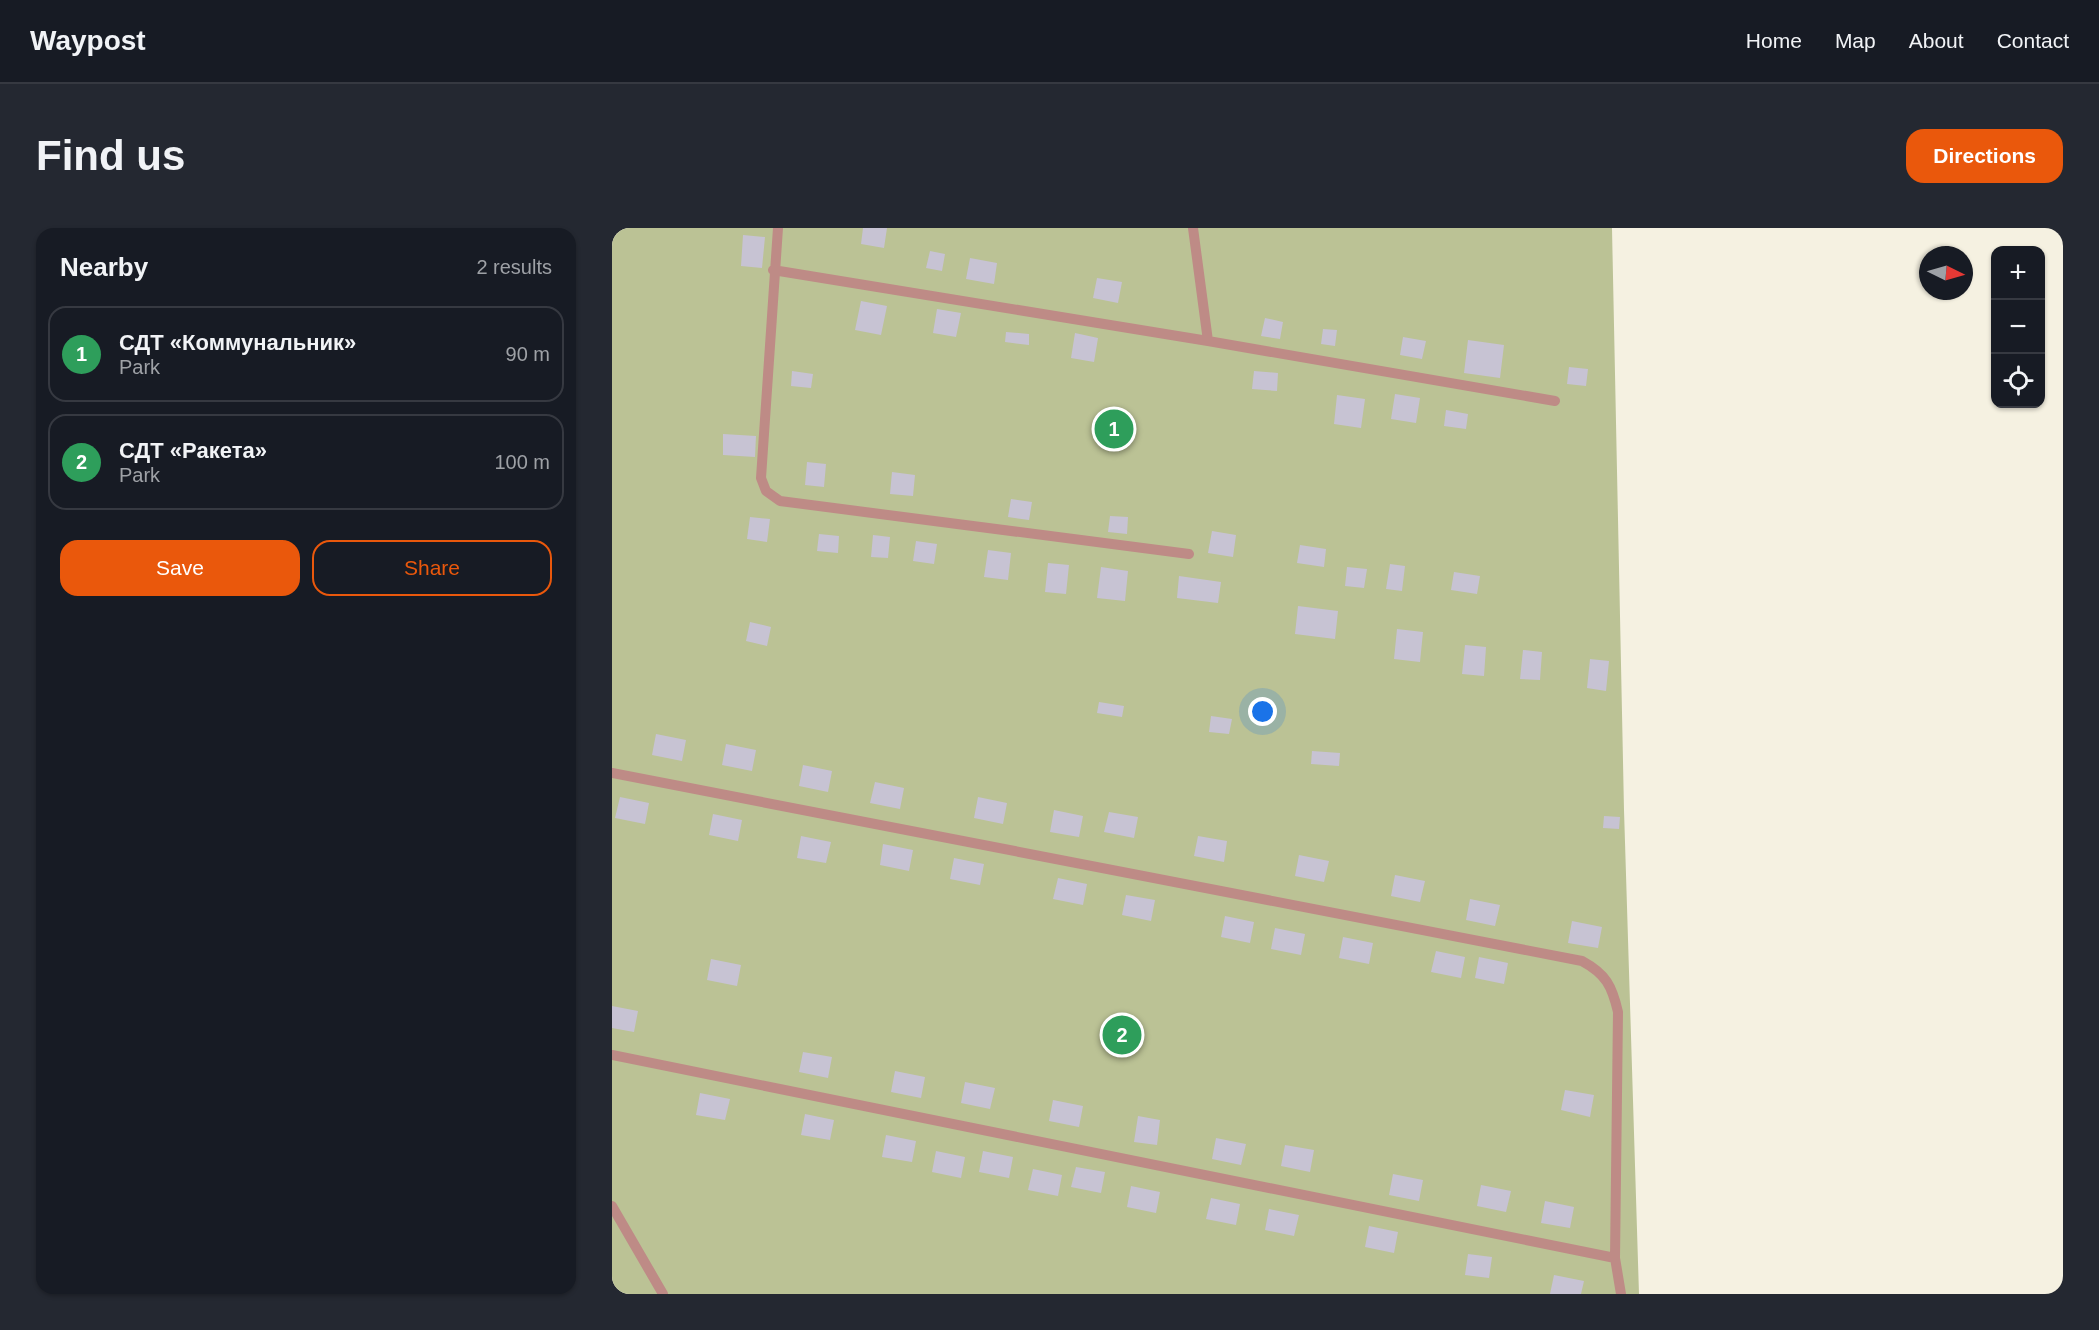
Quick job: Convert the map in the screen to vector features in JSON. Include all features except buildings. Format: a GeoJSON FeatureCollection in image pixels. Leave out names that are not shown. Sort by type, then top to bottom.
{"type":"FeatureCollection","features":[{"type":"Feature","properties":{"kind":"lane"},"geometry":{"type":"LineString","coordinates":[[778,228],[773,270],[761,478],[766,491],[780,501],[1190,554]]}},
{"type":"Feature","properties":{"kind":"lane"},"geometry":{"type":"LineString","coordinates":[[1193,228],[1209,341]]}},
{"type":"Feature","properties":{"kind":"lane"},"geometry":{"type":"LineString","coordinates":[[773,270],[1209,341],[1555,401]]}},
{"type":"Feature","properties":{"kind":"lane"},"geometry":{"type":"LineString","coordinates":[[612,773],[1582,961],[1598,970],[1612,989],[1618,1012],[1615,1258],[1621,1294]]}},
{"type":"Feature","properties":{"kind":"lane"},"geometry":{"type":"LineString","coordinates":[[612,1055],[1615,1258]]}},
{"type":"Feature","properties":{"kind":"lane"},"geometry":{"type":"LineString","coordinates":[[612,1206],[663,1294]]}},
{"type":"Feature","properties":{"kind":"green space"},"geometry":{"type":"Polygon","coordinates":[[[612,228],[1612,228],[1624,810],[1639,1294],[612,1294],[612,228]]]}},
{"type":"Feature","properties":{"kind":"place","name":"СДТ «Коммунальник»"},"geometry":{"type":"Point","coordinates":[1114,429]}},
{"type":"Feature","properties":{"kind":"place","name":"СДТ «Ракета»"},"geometry":{"type":"Point","coordinates":[1122,1035]}}]}
